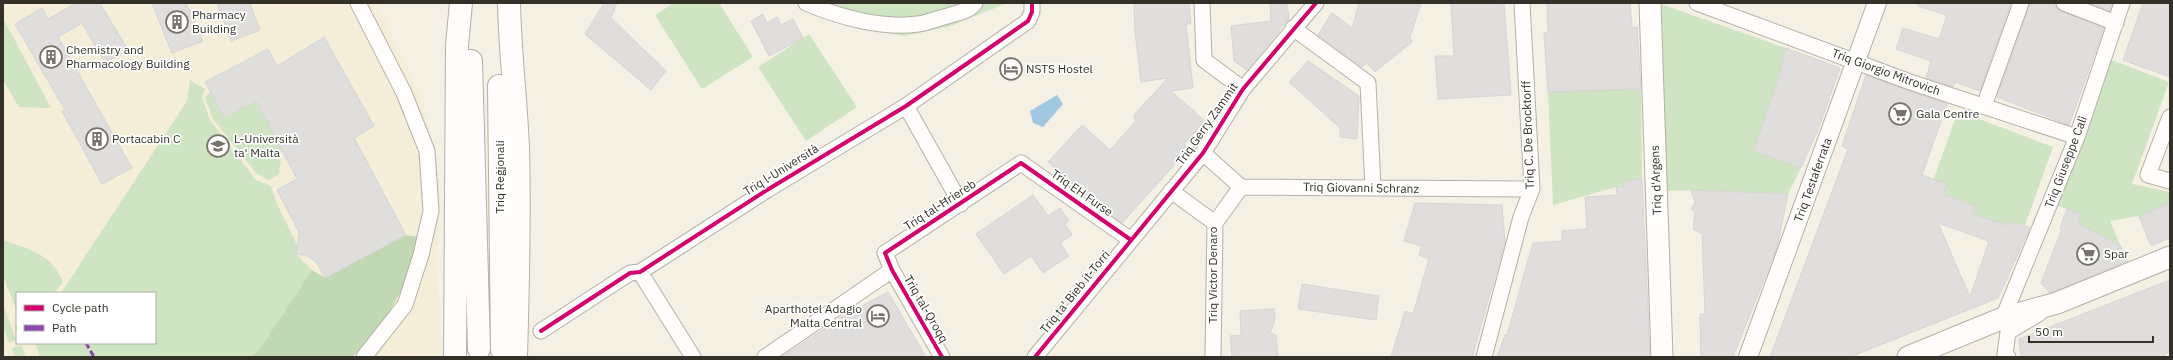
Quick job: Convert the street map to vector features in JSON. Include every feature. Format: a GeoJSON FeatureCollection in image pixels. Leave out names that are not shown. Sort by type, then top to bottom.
{"type":"FeatureCollection","features":[{"type":"Feature","properties":{"kind":"highway"},"geometry":{"type":"LineString","coordinates":[[455,357],[457,45],[460,3]]}},
{"type":"Feature","properties":{"kind":"highway","name":"Triq Reġjonali"},"geometry":{"type":"LineString","coordinates":[[470,3],[479,349]]}},
{"type":"Feature","properties":{"kind":"highway","name":"Triq Reġjonali"},"geometry":{"type":"LineString","coordinates":[[499,3],[509,354]]}},
{"type":"Feature","properties":{"kind":"highway"},"geometry":{"type":"LineString","coordinates":[[509,3],[510,54],[518,148],[518,275],[509,354]]}},
{"type":"Feature","properties":{"kind":"main road","name":"Triq d'Argens"},"geometry":{"type":"LineString","coordinates":[[1650,3],[1662,357]]}},
{"type":"Feature","properties":{"kind":"main road"},"geometry":{"type":"LineString","coordinates":[[1908,357],[2003,318],[2057,303],[2170,257]]}},
{"type":"Feature","properties":{"kind":"street"},"geometry":{"type":"LineString","coordinates":[[358,3],[404,92],[427,151],[431,211],[421,255],[405,305],[364,357]]}},
{"type":"Feature","properties":{"kind":"street"},"geometry":{"type":"LineString","coordinates":[[806,3],[860,20],[892,24],[918,24],[959,12],[973,6],[975,3]]}},
{"type":"Feature","properties":{"kind":"street","name":"Triq l-Università"},"geometry":{"type":"LineString","coordinates":[[541,331],[630,273],[640,272],[767,190],[906,106],[1028,21],[1032,12],[1032,3]]}},
{"type":"Feature","properties":{"kind":"street"},"geometry":{"type":"LineString","coordinates":[[1202,3],[1204,60],[1243,90]]}},
{"type":"Feature","properties":{"kind":"street","name":"Triq Gerry Zammit"},"geometry":{"type":"LineString","coordinates":[[1131,240],[1202,153],[1243,90],[1293,28],[1316,3]]}},
{"type":"Feature","properties":{"kind":"street","name":"Triq C. De Brocktorff"},"geometry":{"type":"LineString","coordinates":[[1484,357],[1521,217],[1532,189],[1522,3]]}},
{"type":"Feature","properties":{"kind":"street","name":"Triq Giorgio Mitrovich"},"geometry":{"type":"LineString","coordinates":[[1697,3],[1857,62],[2077,137]]}},
{"type":"Feature","properties":{"kind":"street","name":"Triq Testaferrata"},"geometry":{"type":"LineString","coordinates":[[1748,357],[1857,62],[1877,3]]}},
{"type":"Feature","properties":{"kind":"street"},"geometry":{"type":"LineString","coordinates":[[1984,106],[2021,3]]}},
{"type":"Feature","properties":{"kind":"street"},"geometry":{"type":"LineString","coordinates":[[2064,3],[2116,22]]}},
{"type":"Feature","properties":{"kind":"street","name":"Triq Giuseppe Calì"},"geometry":{"type":"LineString","coordinates":[[2003,318],[2077,137],[2122,3]]}},
{"type":"Feature","properties":{"kind":"street"},"geometry":{"type":"LineString","coordinates":[[1293,28],[1368,83],[1372,188]]}},
{"type":"Feature","properties":{"kind":"street"},"geometry":{"type":"LineString","coordinates":[[906,106],[961,204]]}},
{"type":"Feature","properties":{"kind":"street"},"geometry":{"type":"LineString","coordinates":[[2170,117],[2148,175],[2170,181]]}},
{"type":"Feature","properties":{"kind":"street"},"geometry":{"type":"LineString","coordinates":[[1202,153],[1241,186],[1215,223]]}},
{"type":"Feature","properties":{"kind":"street","name":"Triq tal-Ħriereb"},"geometry":{"type":"LineString","coordinates":[[892,270],[885,253],[1021,163]]}},
{"type":"Feature","properties":{"kind":"street","name":"Triq EH Furse"},"geometry":{"type":"LineString","coordinates":[[1021,163],[1131,240]]}},
{"type":"Feature","properties":{"kind":"street","name":"Triq Giovanni Schranz"},"geometry":{"type":"LineString","coordinates":[[1241,186],[1532,189]]}},
{"type":"Feature","properties":{"kind":"street","name":"Triq Victor Denaro"},"geometry":{"type":"LineString","coordinates":[[1171,191],[1215,223],[1213,357]]}},
{"type":"Feature","properties":{"kind":"street","name":"Triq ta' Bieb it-Torri"},"geometry":{"type":"LineString","coordinates":[[1035,357],[1131,240]]}},
{"type":"Feature","properties":{"kind":"street"},"geometry":{"type":"LineString","coordinates":[[765,357],[892,270]]}},
{"type":"Feature","properties":{"kind":"street","name":"Triq tal-Qroqq"},"geometry":{"type":"LineString","coordinates":[[892,270],[942,357]]}},
{"type":"Feature","properties":{"kind":"street"},"geometry":{"type":"LineString","coordinates":[[640,272],[693,357]]}},
{"type":"Feature","properties":{"kind":"street"},"geometry":{"type":"LineString","coordinates":[[2008,357],[2006,354],[2008,332],[2057,303]]}},
{"type":"Feature","properties":{"kind":"shaded area","name":"L-Università ta' Malta"},"geometry":{"type":"Polygon","coordinates":[[[3,3],[378,3],[424,104],[441,188],[437,262],[441,357],[3,357],[3,3]]]}},
{"type":"Feature","properties":{"kind":"green space"},"geometry":{"type":"Polygon","coordinates":[[[674,3],[719,3],[753,57],[702,89],[655,15],[674,3]]]}},
{"type":"Feature","properties":{"kind":"green space"},"geometry":{"type":"Polygon","coordinates":[[[797,3],[1007,3],[951,26],[904,36],[851,26],[797,3]]]}},
{"type":"Feature","properties":{"kind":"green space"},"geometry":{"type":"Polygon","coordinates":[[[1661,4],[1786,48],[1778,80],[1754,151],[1801,168],[1788,194],[1697,190],[1666,191],[1661,4]]]}},
{"type":"Feature","properties":{"kind":"green space"},"geometry":{"type":"Polygon","coordinates":[[[3,20],[51,108],[19,107],[3,80],[3,20]]]}},
{"type":"Feature","properties":{"kind":"green space"},"geometry":{"type":"Polygon","coordinates":[[[809,34],[857,107],[806,141],[758,67],[809,34]]]}},
{"type":"Feature","properties":{"kind":"green space"},"geometry":{"type":"Polygon","coordinates":[[[2109,59],[2169,82],[2132,184],[2170,192],[2170,203],[2139,216],[2110,221],[2121,247],[2076,226],[2081,214],[2055,205],[2109,59]]]}},
{"type":"Feature","properties":{"kind":"green space"},"geometry":{"type":"Polygon","coordinates":[[[190,80],[205,89],[202,97],[210,120],[256,180],[271,186],[277,204],[297,245],[296,254],[312,270],[259,350],[251,357],[40,357],[35,344],[156,344],[156,292],[62,292],[187,101],[190,80]]]}},
{"type":"Feature","properties":{"kind":"green space"},"geometry":{"type":"Polygon","coordinates":[[[1641,89],[1642,179],[1625,181],[1625,186],[1616,187],[1553,205],[1548,92],[1641,89]]]}},
{"type":"Feature","properties":{"kind":"green space"},"geometry":{"type":"Polygon","coordinates":[[[210,92],[224,118],[256,101],[282,150],[279,174],[269,180],[257,174],[213,119],[205,98],[210,92]]]}},
{"type":"Feature","properties":{"kind":"green space"},"geometry":{"type":"Polygon","coordinates":[[[1958,111],[2053,147],[2025,225],[2009,221],[2007,225],[1973,214],[1975,206],[1943,194],[1946,184],[1933,181],[1958,111]]]}},
{"type":"Feature","properties":{"kind":"green space"},"geometry":{"type":"Polygon","coordinates":[[[406,235],[420,237],[416,253],[403,286],[376,332],[352,357],[251,357],[259,350],[312,270],[325,278],[406,235]]]}},
{"type":"Feature","properties":{"kind":"green space"},"geometry":{"type":"Polygon","coordinates":[[[3,240],[39,254],[58,272],[63,282],[55,292],[16,292],[16,308],[3,276],[3,240]]]}},
{"type":"Feature","properties":{"kind":"green space"},"geometry":{"type":"Polygon","coordinates":[[[3,304],[16,340],[9,343],[3,328],[3,304]]]}},
{"type":"Feature","properties":{"kind":"green space"},"geometry":{"type":"Polygon","coordinates":[[[21,345],[26,357],[15,357],[12,348],[21,345]]]}},
{"type":"Feature","properties":{"kind":"water"},"geometry":{"type":"Polygon","coordinates":[[[1057,95],[1063,104],[1043,127],[1033,123],[1030,111],[1057,95]]]}},
{"type":"Feature","properties":{"kind":"building"},"geometry":{"type":"Polygon","coordinates":[[[76,3],[100,3],[128,50],[105,63],[82,23],[58,37],[132,168],[102,184],[62,111],[65,110],[15,24],[42,8],[48,19],[76,3]]]}},
{"type":"Feature","properties":{"kind":"building","name":"Pharmacy Building"},"geometry":{"type":"Polygon","coordinates":[[[152,3],[186,3],[203,41],[172,53],[152,3]]]}},
{"type":"Feature","properties":{"kind":"building"},"geometry":{"type":"Polygon","coordinates":[[[217,3],[250,3],[260,30],[231,41],[217,3]]]}},
{"type":"Feature","properties":{"kind":"building"},"geometry":{"type":"Polygon","coordinates":[[[604,3],[617,3],[611,18],[666,71],[651,90],[585,34],[604,3]]]}},
{"type":"Feature","properties":{"kind":"building"},"geometry":{"type":"Polygon","coordinates":[[[1134,3],[1189,3],[1191,24],[1186,24],[1193,88],[1171,91],[1205,121],[1185,143],[1186,152],[1122,223],[1098,206],[1048,162],[1082,125],[1110,150],[1135,122],[1134,115],[1168,78],[1141,82],[1135,32],[1134,3]]]}},
{"type":"Feature","properties":{"kind":"building"},"geometry":{"type":"Polygon","coordinates":[[[1270,3],[1287,3],[1289,19],[1247,70],[1234,61],[1231,26],[1271,21],[1270,3]]]}},
{"type":"Feature","properties":{"kind":"building"},"geometry":{"type":"Polygon","coordinates":[[[1359,3],[1421,3],[1410,37],[1412,42],[1375,72],[1367,63],[1362,67],[1318,35],[1332,13],[1352,28],[1359,3]]]}},
{"type":"Feature","properties":{"kind":"building"},"geometry":{"type":"Polygon","coordinates":[[[1451,3],[1504,3],[1511,95],[1438,99],[1435,56],[1454,56],[1451,3]]]}},
{"type":"Feature","properties":{"kind":"building"},"geometry":{"type":"Polygon","coordinates":[[[1547,3],[1630,3],[1632,28],[1637,27],[1641,89],[1548,92],[1544,33],[1548,32],[1547,3]]]}},
{"type":"Feature","properties":{"kind":"building"},"geometry":{"type":"Polygon","coordinates":[[[1918,3],[2011,3],[1980,91],[1955,82],[1953,87],[1926,78],[1931,61],[1896,49],[1903,28],[1939,39],[1947,15],[1918,6],[1918,3]]]}},
{"type":"Feature","properties":{"kind":"building"},"geometry":{"type":"Polygon","coordinates":[[[2030,3],[2055,3],[2057,8],[2061,11],[2104,28],[2069,125],[1997,97],[2030,3]]]}},
{"type":"Feature","properties":{"kind":"building"},"geometry":{"type":"Polygon","coordinates":[[[2089,3],[2113,3],[2110,11],[2089,3]]]}},
{"type":"Feature","properties":{"kind":"building"},"geometry":{"type":"Polygon","coordinates":[[[2143,3],[2170,3],[2170,77],[2123,60],[2143,3]]]}},
{"type":"Feature","properties":{"kind":"building"},"geometry":{"type":"Polygon","coordinates":[[[763,14],[767,23],[777,17],[781,25],[793,19],[803,38],[769,56],[751,21],[763,14]]]}},
{"type":"Feature","properties":{"kind":"building"},"geometry":{"type":"Polygon","coordinates":[[[324,37],[374,126],[354,138],[406,235],[325,278],[317,263],[308,256],[296,254],[299,232],[277,190],[297,179],[256,101],[224,118],[205,82],[268,49],[277,66],[324,37]]]}},
{"type":"Feature","properties":{"kind":"building"},"geometry":{"type":"Polygon","coordinates":[[[1786,48],[1840,68],[1819,127],[1801,168],[1753,151],[1778,80],[1786,48]]]}},
{"type":"Feature","properties":{"kind":"building"},"geometry":{"type":"Polygon","coordinates":[[[1308,61],[1359,96],[1357,139],[1340,137],[1340,128],[1289,82],[1308,61]]]}},
{"type":"Feature","properties":{"kind":"building"},"geometry":{"type":"Polygon","coordinates":[[[1866,75],[1947,104],[1922,175],[1947,184],[1943,194],[1975,206],[1973,214],[2007,225],[2009,221],[2030,228],[1998,298],[1850,357],[1770,357],[1848,149],[1842,146],[1866,75]],[[1938,223],[1970,297],[1989,241],[1938,223]]]}},
{"type":"Feature","properties":{"kind":"building"},"geometry":{"type":"Polygon","coordinates":[[[1642,179],[1650,357],[1497,357],[1505,335],[1507,335],[1533,243],[1562,241],[1562,231],[1587,229],[1585,197],[1617,195],[1616,187],[1625,186],[1624,181],[1642,179]]]}},
{"type":"Feature","properties":{"kind":"building"},"geometry":{"type":"Polygon","coordinates":[[[1691,190],[1788,194],[1777,247],[1733,357],[1701,357],[1700,314],[1705,314],[1702,234],[1693,229],[1695,212],[1691,209],[1695,202],[1691,190]]]}},
{"type":"Feature","properties":{"kind":"building"},"geometry":{"type":"Polygon","coordinates":[[[1033,195],[1048,216],[1060,208],[1069,221],[1065,224],[1072,235],[1060,243],[1069,256],[1043,273],[1031,256],[1004,274],[976,234],[1033,195]]]}},
{"type":"Feature","properties":{"kind":"building"},"geometry":{"type":"Polygon","coordinates":[[[1415,203],[1502,205],[1505,242],[1472,357],[1391,357],[1405,311],[1413,314],[1429,259],[1419,255],[1422,246],[1404,241],[1415,203]]]}},
{"type":"Feature","properties":{"kind":"building"},"geometry":{"type":"Polygon","coordinates":[[[2170,203],[2170,238],[2151,246],[2139,216],[2170,203]]]}},
{"type":"Feature","properties":{"kind":"building","name":"Spar"},"geometry":{"type":"Polygon","coordinates":[[[2067,209],[2081,214],[2077,223],[2120,245],[2128,261],[2050,293],[2041,283],[2062,229],[2060,228],[2067,209]]]}},
{"type":"Feature","properties":{"kind":"building"},"geometry":{"type":"Polygon","coordinates":[[[2170,280],[2170,351],[2162,357],[2021,357],[2019,339],[2170,280]]]}},
{"type":"Feature","properties":{"kind":"building"},"geometry":{"type":"Polygon","coordinates":[[[1302,284],[1379,296],[1376,320],[1298,309],[1302,284]]]}},
{"type":"Feature","properties":{"kind":"building"},"geometry":{"type":"Polygon","coordinates":[[[888,292],[926,357],[782,357],[845,315],[888,292]]]}},
{"type":"Feature","properties":{"kind":"building"},"geometry":{"type":"Polygon","coordinates":[[[1274,309],[1275,320],[1270,333],[1276,335],[1278,357],[1232,357],[1230,336],[1241,335],[1240,311],[1274,309]]]}},
{"type":"Feature","properties":{"kind":"marked path"},"geometry":{"type":"LineString","coordinates":[[87,344],[94,357]]}},
{"type":"Feature","properties":{"kind":"cycle path"},"geometry":{"type":"LineString","coordinates":[[541,331],[630,273],[640,272],[767,190],[906,106],[1028,21],[1032,12],[1032,3]]}},
{"type":"Feature","properties":{"kind":"cycle path"},"geometry":{"type":"LineString","coordinates":[[1035,357],[1203,153],[1243,89],[1316,3]]}},
{"type":"Feature","properties":{"kind":"cycle path"},"geometry":{"type":"LineString","coordinates":[[942,357],[892,270],[885,253],[1021,163],[1131,240]]}},
{"type":"Feature","properties":{"kind":"place","name":"Pharmacy Building"},"geometry":{"type":"Point","coordinates":[177,22]}},
{"type":"Feature","properties":{"kind":"place","name":"Chemistry and Pharmacology Building"},"geometry":{"type":"Point","coordinates":[51,57]}},
{"type":"Feature","properties":{"kind":"place","name":"NSTS Hostel"},"geometry":{"type":"Point","coordinates":[1011,69]}},
{"type":"Feature","properties":{"kind":"place","name":"Gala Centre"},"geometry":{"type":"Point","coordinates":[1900,114]}},
{"type":"Feature","properties":{"kind":"place","name":"Portacabin C"},"geometry":{"type":"Point","coordinates":[97,139]}},
{"type":"Feature","properties":{"kind":"place","name":"L-Università ta' Malta"},"geometry":{"type":"Point","coordinates":[218,146]}},
{"type":"Feature","properties":{"kind":"place","name":"Spar"},"geometry":{"type":"Point","coordinates":[2088,254]}},
{"type":"Feature","properties":{"kind":"place","name":"Aparthotel Adagio Malta Central"},"geometry":{"type":"Point","coordinates":[878,316]}}]}
